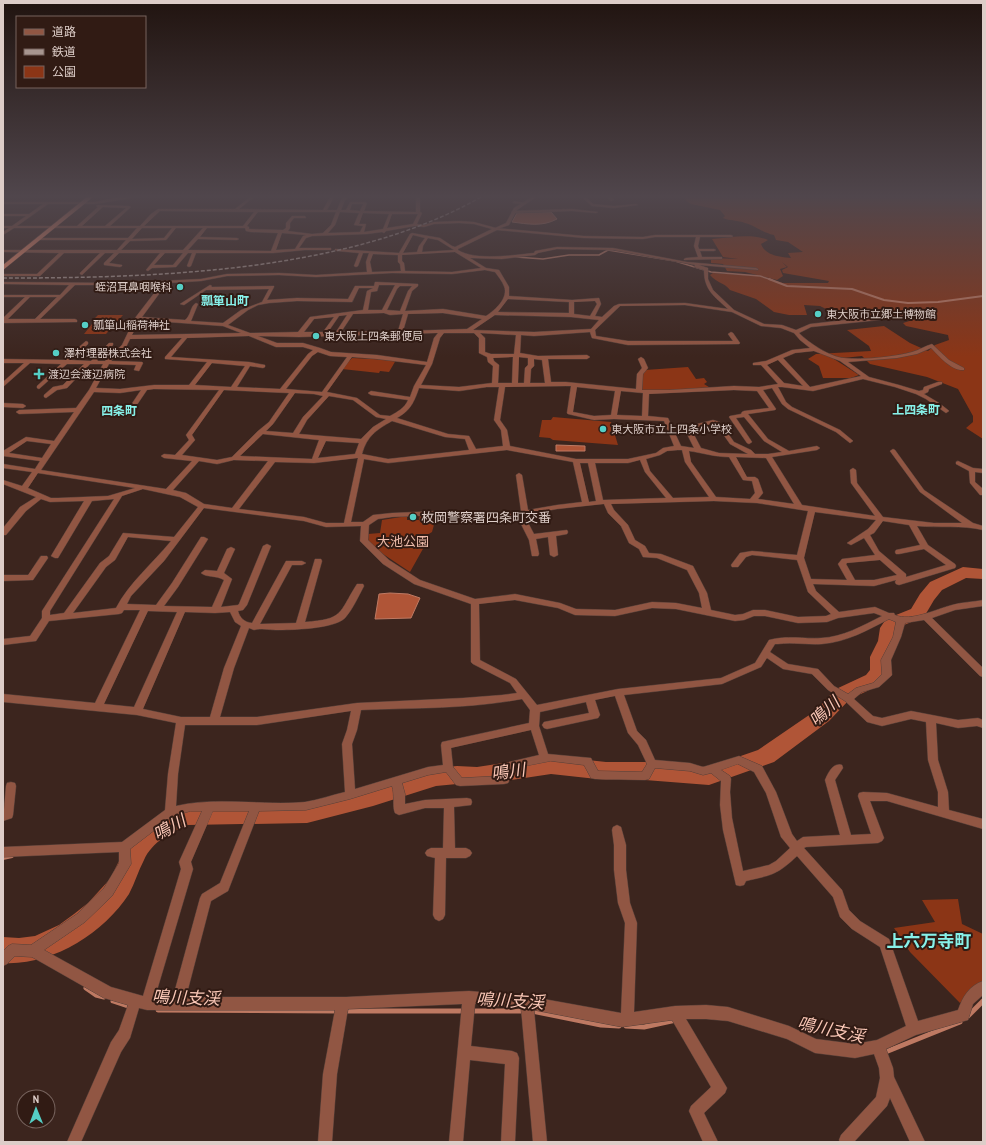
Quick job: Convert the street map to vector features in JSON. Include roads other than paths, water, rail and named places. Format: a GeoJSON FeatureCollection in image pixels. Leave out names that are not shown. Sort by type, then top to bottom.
{"type":"FeatureCollection","features":[{"type":"Feature","properties":{"kind":"highway"},"geometry":{"type":"LineString","coordinates":[[3,268],[24,252]]}},
{"type":"Feature","properties":{"kind":"street"},"geometry":{"type":"LineString","coordinates":[[3,251],[273,252],[291,250]]}},
{"type":"Feature","properties":{"kind":"street"},"geometry":{"type":"LineString","coordinates":[[342,250],[400,254],[443,250]]}},
{"type":"Feature","properties":{"kind":"street"},"geometry":{"type":"LineString","coordinates":[[402,250],[400,254],[400,262],[402,263],[404,273]]}},
{"type":"Feature","properties":{"kind":"street"},"geometry":{"type":"LineString","coordinates":[[458,250],[485,270]]}},
{"type":"Feature","properties":{"kind":"street"},"geometry":{"type":"LineString","coordinates":[[465,256],[502,258],[530,256],[551,250]]}},
{"type":"Feature","properties":{"kind":"street"},"geometry":{"type":"LineString","coordinates":[[621,250],[687,263],[706,269],[706,279],[711,291],[733,311]]}},
{"type":"Feature","properties":{"kind":"street"},"geometry":{"type":"LineString","coordinates":[[697,250],[700,257]]}},
{"type":"Feature","properties":{"kind":"street"},"geometry":{"type":"LineString","coordinates":[[3,275],[38,275],[63,251]]}},
{"type":"Feature","properties":{"kind":"street"},"geometry":{"type":"LineString","coordinates":[[82,274],[104,251]]}},
{"type":"Feature","properties":{"kind":"street"},"geometry":{"type":"LineString","coordinates":[[120,251],[106,264],[120,266]]}},
{"type":"Feature","properties":{"kind":"street"},"geometry":{"type":"LineString","coordinates":[[164,251],[149,268],[174,266],[186,251]]}},
{"type":"Feature","properties":{"kind":"street"},"geometry":{"type":"LineString","coordinates":[[189,266],[195,251]]}},
{"type":"Feature","properties":{"kind":"street"},"geometry":{"type":"LineString","coordinates":[[356,266],[361,252]]}},
{"type":"Feature","properties":{"kind":"street"},"geometry":{"type":"LineString","coordinates":[[370,274],[368,262],[371,253]]}},
{"type":"Feature","properties":{"kind":"street"},"geometry":{"type":"LineString","coordinates":[[672,260],[700,257],[720,258]]}},
{"type":"Feature","properties":{"kind":"street"},"geometry":{"type":"LineString","coordinates":[[687,263],[756,269]]}},
{"type":"Feature","properties":{"kind":"street"},"geometry":{"type":"LineString","coordinates":[[3,283],[120,284],[216,278],[227,275],[279,274],[316,276],[452,273],[485,270],[497,271],[507,287],[508,297],[494,313],[468,331]]}},
{"type":"Feature","properties":{"kind":"street"},"geometry":{"type":"LineString","coordinates":[[182,304],[218,280],[216,278]]}},
{"type":"Feature","properties":{"kind":"street"},"geometry":{"type":"LineString","coordinates":[[24,488],[38,472],[79,410],[92,390],[106,362],[124,346],[130,337],[138,318],[165,282]]}},
{"type":"Feature","properties":{"kind":"street"},"geometry":{"type":"LineString","coordinates":[[36,321],[74,283]]}},
{"type":"Feature","properties":{"kind":"street"},"geometry":{"type":"LineString","coordinates":[[365,311],[369,291],[375,290],[377,283],[416,285],[410,291],[400,332]]}},
{"type":"Feature","properties":{"kind":"street"},"geometry":{"type":"LineString","coordinates":[[3,321],[43,284]]}},
{"type":"Feature","properties":{"kind":"street"},"geometry":{"type":"LineString","coordinates":[[384,311],[395,288],[399,284]]}},
{"type":"Feature","properties":{"kind":"street"},"geometry":{"type":"LineString","coordinates":[[206,289],[272,287],[264,302]]}},
{"type":"Feature","properties":{"kind":"street"},"geometry":{"type":"LineString","coordinates":[[224,325],[247,308],[264,302],[295,300],[350,301],[357,287],[375,287]]}},
{"type":"Feature","properties":{"kind":"street"},"geometry":{"type":"LineString","coordinates":[[3,296],[62,296]]}},
{"type":"Feature","properties":{"kind":"street"},"geometry":{"type":"LineString","coordinates":[[508,297],[572,301],[597,299],[599,304],[592,317]]}},
{"type":"Feature","properties":{"kind":"street"},"geometry":{"type":"LineString","coordinates":[[571,315],[572,301]]}},
{"type":"Feature","properties":{"kind":"street"},"geometry":{"type":"LineString","coordinates":[[186,322],[192,314],[196,304]]}},
{"type":"Feature","properties":{"kind":"street"},"geometry":{"type":"LineString","coordinates":[[130,337],[252,336],[400,332],[441,333],[468,331],[519,333],[592,330],[616,307],[630,304],[685,304],[733,311],[763,325],[782,327],[796,332],[802,339],[815,348],[842,360],[866,377],[865,378]]}},
{"type":"Feature","properties":{"kind":"street"},"geometry":{"type":"LineString","coordinates":[[299,335],[312,318],[337,316],[365,311],[384,311],[390,313],[443,311],[488,318]]}},
{"type":"Feature","properties":{"kind":"street"},"geometry":{"type":"LineString","coordinates":[[494,313],[571,315],[603,319]]}},
{"type":"Feature","properties":{"kind":"street"},"geometry":{"type":"LineString","coordinates":[[337,334],[351,314]]}},
{"type":"Feature","properties":{"kind":"street"},"geometry":{"type":"LineString","coordinates":[[796,332],[810,326],[908,315]]}},
{"type":"Feature","properties":{"kind":"street"},"geometry":{"type":"LineString","coordinates":[[324,334],[337,316]]}},
{"type":"Feature","properties":{"kind":"street"},"geometry":{"type":"LineString","coordinates":[[138,318],[224,325],[276,345],[303,345],[330,354],[376,357],[429,364]]}},
{"type":"Feature","properties":{"kind":"street"},"geometry":{"type":"LineString","coordinates":[[3,321],[74,321]]}},
{"type":"Feature","properties":{"kind":"street"},"geometry":{"type":"LineString","coordinates":[[592,330],[594,337],[628,343],[737,343],[731,334]]}},
{"type":"Feature","properties":{"kind":"street"},"geometry":{"type":"LineString","coordinates":[[475,332],[482,338],[482,353],[490,356],[516,355],[545,358],[586,357]]}},
{"type":"Feature","properties":{"kind":"street"},"geometry":{"type":"LineString","coordinates":[[347,524],[355,490],[354,481],[364,441],[375,428],[401,413],[412,399],[416,386],[429,364],[437,338],[441,333]]}},
{"type":"Feature","properties":{"kind":"street"},"geometry":{"type":"LineString","coordinates":[[515,385],[516,355],[519,333]]}},
{"type":"Feature","properties":{"kind":"street"},"geometry":{"type":"LineString","coordinates":[[186,336],[168,358],[263,366]]}},
{"type":"Feature","properties":{"kind":"street"},"geometry":{"type":"LineString","coordinates":[[86,343],[39,387],[65,387],[110,344]]}},
{"type":"Feature","properties":{"kind":"street"},"geometry":{"type":"LineString","coordinates":[[842,360],[886,358],[916,352],[923,348],[932,346],[947,361],[962,369]]}},
{"type":"Feature","properties":{"kind":"street"},"geometry":{"type":"LineString","coordinates":[[754,364],[779,358],[794,351],[815,348]]}},
{"type":"Feature","properties":{"kind":"street"},"geometry":{"type":"LineString","coordinates":[[282,390],[310,355],[318,349]]}},
{"type":"Feature","properties":{"kind":"street"},"geometry":{"type":"LineString","coordinates":[[295,435],[302,422],[315,410],[350,356]]}},
{"type":"Feature","properties":{"kind":"street"},"geometry":{"type":"LineString","coordinates":[[490,356],[491,362],[496,365],[501,399],[497,420],[504,430],[507,448]]}},
{"type":"Feature","properties":{"kind":"street"},"geometry":{"type":"LineString","coordinates":[[527,385],[528,368],[531,366],[531,356]]}},
{"type":"Feature","properties":{"kind":"street"},"geometry":{"type":"LineString","coordinates":[[545,358],[548,384]]}},
{"type":"Feature","properties":{"kind":"street"},"geometry":{"type":"LineString","coordinates":[[779,358],[808,388]]}},
{"type":"Feature","properties":{"kind":"street"},"geometry":{"type":"LineString","coordinates":[[639,391],[640,374],[646,368],[641,359]]}},
{"type":"Feature","properties":{"kind":"street"},"geometry":{"type":"LineString","coordinates":[[3,361],[140,363],[137,370]]}},
{"type":"Feature","properties":{"kind":"street"},"geometry":{"type":"LineString","coordinates":[[3,385],[29,361]]}},
{"type":"Feature","properties":{"kind":"street"},"geometry":{"type":"LineString","coordinates":[[191,387],[211,361]]}},
{"type":"Feature","properties":{"kind":"street"},"geometry":{"type":"LineString","coordinates":[[762,363],[782,385]]}},
{"type":"Feature","properties":{"kind":"street"},"geometry":{"type":"LineString","coordinates":[[233,389],[249,364]]}},
{"type":"Feature","properties":{"kind":"street"},"geometry":{"type":"LineString","coordinates":[[416,386],[459,388],[499,385],[548,384],[646,392],[734,388],[759,389],[782,385],[816,389],[865,378],[895,384],[920,393],[940,405],[946,411]]}},
{"type":"Feature","properties":{"kind":"street"},"geometry":{"type":"LineString","coordinates":[[920,393],[926,390],[926,388],[940,383]]}},
{"type":"Feature","properties":{"kind":"street"},"geometry":{"type":"LineString","coordinates":[[574,385],[570,414],[594,418],[614,417],[666,419],[688,462],[714,499]]}},
{"type":"Feature","properties":{"kind":"street"},"geometry":{"type":"LineString","coordinates":[[774,386],[784,403],[790,408],[838,431],[850,441]]}},
{"type":"Feature","properties":{"kind":"street"},"geometry":{"type":"LineString","coordinates":[[92,390],[120,391],[145,388],[191,387],[282,390],[350,398],[363,403],[371,413],[393,418],[446,436],[467,438],[473,451]]}},
{"type":"Feature","properties":{"kind":"street"},"geometry":{"type":"LineString","coordinates":[[46,396],[55,388]]}},
{"type":"Feature","properties":{"kind":"street"},"geometry":{"type":"LineString","coordinates":[[128,414],[145,388]]}},
{"type":"Feature","properties":{"kind":"street"},"geometry":{"type":"LineString","coordinates":[[176,457],[192,440],[189,435],[223,388]]}},
{"type":"Feature","properties":{"kind":"street"},"geometry":{"type":"LineString","coordinates":[[614,417],[618,389]]}},
{"type":"Feature","properties":{"kind":"street"},"geometry":{"type":"LineString","coordinates":[[750,442],[732,417],[745,415],[744,413],[773,409],[759,389]]}},
{"type":"Feature","properties":{"kind":"street"},"geometry":{"type":"LineString","coordinates":[[234,458],[271,423],[293,391]]}},
{"type":"Feature","properties":{"kind":"street"},"geometry":{"type":"LineString","coordinates":[[363,403],[372,391],[412,399]]}},
{"type":"Feature","properties":{"kind":"street"},"geometry":{"type":"LineString","coordinates":[[645,418],[646,392]]}},
{"type":"Feature","properties":{"kind":"street"},"geometry":{"type":"LineString","coordinates":[[3,405],[23,406]]}},
{"type":"Feature","properties":{"kind":"street"},"geometry":{"type":"LineString","coordinates":[[19,412],[79,410]]}},
{"type":"Feature","properties":{"kind":"street"},"geometry":{"type":"LineString","coordinates":[[745,415],[766,440],[789,453]]}},
{"type":"Feature","properties":{"kind":"street"},"geometry":{"type":"LineString","coordinates":[[698,450],[687,428],[712,422],[718,423],[732,443],[749,451],[753,456]]}},
{"type":"Feature","properties":{"kind":"street"},"geometry":{"type":"LineString","coordinates":[[260,432],[364,441]]}},
{"type":"Feature","properties":{"kind":"street"},"geometry":{"type":"LineString","coordinates":[[314,461],[323,438]]}},
{"type":"Feature","properties":{"kind":"street"},"geometry":{"type":"LineString","coordinates":[[45,460],[3,454],[26,439],[56,443]]}},
{"type":"Feature","properties":{"kind":"street"},"geometry":{"type":"LineString","coordinates":[[164,456],[217,462],[234,458],[314,461],[360,456],[388,461],[507,448],[576,461],[628,461],[658,454],[665,449],[682,448],[719,455],[768,456],[817,448]]}},
{"type":"Feature","properties":{"kind":"street"},"geometry":{"type":"LineString","coordinates":[[893,451],[922,491],[970,525]]}},
{"type":"Feature","properties":{"kind":"street"},"geometry":{"type":"LineString","coordinates":[[731,455],[746,479],[755,479],[759,493],[752,501]]}},
{"type":"Feature","properties":{"kind":"street"},"geometry":{"type":"LineString","coordinates":[[768,456],[800,508]]}},
{"type":"Feature","properties":{"kind":"street"},"geometry":{"type":"LineString","coordinates":[[642,458],[647,471],[671,500]]}},
{"type":"Feature","properties":{"kind":"street"},"geometry":{"type":"LineString","coordinates":[[168,491],[197,459]]}},
{"type":"Feature","properties":{"kind":"street"},"geometry":{"type":"LineString","coordinates":[[234,510],[273,460]]}},
{"type":"Feature","properties":{"kind":"street"},"geometry":{"type":"LineString","coordinates":[[576,461],[586,504]]}},
{"type":"Feature","properties":{"kind":"street"},"geometry":{"type":"LineString","coordinates":[[591,461],[603,502],[624,525],[632,541],[642,548],[646,555],[658,556],[690,568],[703,593],[707,612]]}},
{"type":"Feature","properties":{"kind":"street"},"geometry":{"type":"LineString","coordinates":[[958,463],[972,470],[983,471]]}},
{"type":"Feature","properties":{"kind":"street"},"geometry":{"type":"LineString","coordinates":[[3,466],[168,491],[183,495],[202,506],[304,519],[326,525],[366,524],[376,517],[392,515],[440,514],[460,517],[507,516],[603,502],[714,499],[752,501],[912,523],[970,525],[983,528]]}},
{"type":"Feature","properties":{"kind":"street"},"geometry":{"type":"LineString","coordinates":[[853,470],[854,484],[881,519]]}},
{"type":"Feature","properties":{"kind":"street"},"geometry":{"type":"LineString","coordinates":[[972,470],[972,482],[983,493]]}},
{"type":"Feature","properties":{"kind":"street"},"geometry":{"type":"LineString","coordinates":[[519,475],[523,513],[532,537],[535,554]]}},
{"type":"Feature","properties":{"kind":"street"},"geometry":{"type":"LineString","coordinates":[[3,482],[24,488],[41,496],[58,500],[119,496],[142,488]]}},
{"type":"Feature","properties":{"kind":"street"},"geometry":{"type":"LineString","coordinates":[[3,533],[23,509],[41,496]]}},
{"type":"Feature","properties":{"kind":"street"},"geometry":{"type":"LineString","coordinates":[[4,644],[33,639],[46,618],[46,611],[119,496]]}},
{"type":"Feature","properties":{"kind":"street"},"geometry":{"type":"LineString","coordinates":[[55,556],[89,499]]}},
{"type":"Feature","properties":{"kind":"street"},"geometry":{"type":"LineString","coordinates":[[46,618],[118,611],[128,595],[161,559],[202,506]]}},
{"type":"Feature","properties":{"kind":"street"},"geometry":{"type":"LineString","coordinates":[[812,510],[800,558],[812,592],[837,615]]}},
{"type":"Feature","properties":{"kind":"street"},"geometry":{"type":"LineString","coordinates":[[851,543],[871,531],[881,519]]}},
{"type":"Feature","properties":{"kind":"street"},"geometry":{"type":"LineString","coordinates":[[899,582],[952,566],[925,546],[912,523]]}},
{"type":"Feature","properties":{"kind":"street"},"geometry":{"type":"LineString","coordinates":[[366,524],[364,541],[386,562],[417,582],[475,602],[515,597],[560,606],[575,612],[615,613],[665,605],[735,618],[744,617],[753,613],[765,613],[798,620],[827,619],[837,615],[875,610],[896,618]]}},
{"type":"Feature","properties":{"kind":"street"},"geometry":{"type":"LineString","coordinates":[[532,537],[564,532]]}},
{"type":"Feature","properties":{"kind":"street"},"geometry":{"type":"LineString","coordinates":[[552,534],[554,555]]}},
{"type":"Feature","properties":{"kind":"street"},"geometry":{"type":"LineString","coordinates":[[866,534],[876,552],[903,576],[874,583],[852,583],[842,564],[845,561],[881,557]]}},
{"type":"Feature","properties":{"kind":"street"},"geometry":{"type":"LineString","coordinates":[[67,615],[103,565],[112,558],[126,535],[175,539]]}},
{"type":"Feature","properties":{"kind":"street"},"geometry":{"type":"LineString","coordinates":[[158,608],[175,585],[204,539]]}},
{"type":"Feature","properties":{"kind":"street"},"geometry":{"type":"LineString","coordinates":[[121,607],[215,610],[240,608],[243,605],[267,546]]}},
{"type":"Feature","properties":{"kind":"street"},"geometry":{"type":"LineString","coordinates":[[898,552],[925,546]]}},
{"type":"Feature","properties":{"kind":"street"},"geometry":{"type":"LineString","coordinates":[[220,574],[231,549]]}},
{"type":"Feature","properties":{"kind":"street"},"geometry":{"type":"LineString","coordinates":[[735,565],[743,555],[752,553],[800,558]]}},
{"type":"Feature","properties":{"kind":"street"},"geometry":{"type":"LineString","coordinates":[[3,578],[30,578],[44,558]]}},
{"type":"Feature","properties":{"kind":"street"},"geometry":{"type":"LineString","coordinates":[[300,625],[318,560]]}},
{"type":"Feature","properties":{"kind":"street"},"geometry":{"type":"LineString","coordinates":[[214,720],[229,668],[250,626],[288,563],[302,563]]}},
{"type":"Feature","properties":{"kind":"street"},"geometry":{"type":"LineString","coordinates":[[205,573],[220,574],[228,579],[215,610]]}},
{"type":"Feature","properties":{"kind":"street"},"geometry":{"type":"LineString","coordinates":[[808,581],[847,583]]}},
{"type":"Feature","properties":{"kind":"street"},"geometry":{"type":"LineString","coordinates":[[233,609],[236,619],[250,626],[320,624],[336,620],[341,617],[360,586]]}},
{"type":"Feature","properties":{"kind":"street"},"geometry":{"type":"LineString","coordinates":[[475,602],[476,662],[513,681],[535,709],[534,726],[545,758]]}},
{"type":"Feature","properties":{"kind":"street"},"geometry":{"type":"LineString","coordinates":[[535,709],[618,692],[722,681],[758,665],[772,642],[779,640],[822,641],[845,638],[896,618],[925,616],[954,607],[983,603]]}},
{"type":"Feature","properties":{"kind":"street"},"geometry":{"type":"LineString","coordinates":[[98,707],[146,607]]}},
{"type":"Feature","properties":{"kind":"street"},"geometry":{"type":"LineString","coordinates":[[137,711],[182,608]]}},
{"type":"Feature","properties":{"kind":"street"},"geometry":{"type":"LineString","coordinates":[[925,616],[983,674]]}},
{"type":"Feature","properties":{"kind":"street"},"geometry":{"type":"LineString","coordinates":[[844,697],[859,690],[876,685],[887,675],[886,660],[897,637],[896,618]]}},
{"type":"Feature","properties":{"kind":"street"},"geometry":{"type":"LineString","coordinates":[[765,653],[786,667],[815,671],[831,688],[870,719],[882,722],[911,715],[958,724],[978,722],[983,724]]}},
{"type":"Feature","properties":{"kind":"street"},"geometry":{"type":"LineString","coordinates":[[534,726],[446,745],[448,768],[460,782],[504,780],[513,764],[551,757],[587,761],[595,775],[645,776],[651,764],[642,743],[633,733],[618,692]]}},
{"type":"Feature","properties":{"kind":"street"},"geometry":{"type":"LineString","coordinates":[[3,698],[137,711],[181,721],[257,720],[357,707],[463,702],[502,699],[524,695]]}},
{"type":"Feature","properties":{"kind":"street"},"geometry":{"type":"LineString","coordinates":[[547,725],[595,716],[589,698]]}},
{"type":"Feature","properties":{"kind":"street"},"geometry":{"type":"LineString","coordinates":[[350,795],[347,744],[357,707]]}},
{"type":"Feature","properties":{"kind":"street"},"geometry":{"type":"LineString","coordinates":[[931,719],[933,760],[943,792],[944,813]]}},
{"type":"Feature","properties":{"kind":"street"},"geometry":{"type":"LineString","coordinates":[[170,812],[173,774],[181,721]]}},
{"type":"Feature","properties":{"kind":"street"},"geometry":{"type":"LineString","coordinates":[[651,764],[690,767],[703,771],[714,769],[739,760],[758,769],[771,792],[787,837],[838,894],[844,913],[856,925],[885,943],[914,1029]]}},
{"type":"Feature","properties":{"kind":"street"},"geometry":{"type":"LineString","coordinates":[[3,852],[124,851],[170,812],[191,807],[306,806],[350,795],[428,771],[448,768]]}},
{"type":"Feature","properties":{"kind":"street"},"geometry":{"type":"LineString","coordinates":[[838,768],[830,780],[847,840]]}},
{"type":"Feature","properties":{"kind":"street"},"geometry":{"type":"LineString","coordinates":[[714,769],[726,779],[725,806],[731,848],[740,879],[771,870],[780,865],[803,842],[878,838],[863,796],[887,797],[983,824]]}},
{"type":"Feature","properties":{"kind":"street"},"geometry":{"type":"LineString","coordinates":[[396,781],[400,794],[399,810],[425,804],[467,802]]}},
{"type":"Feature","properties":{"kind":"street"},"geometry":{"type":"LineString","coordinates":[[3,816],[8,815],[11,786]]}},
{"type":"Feature","properties":{"kind":"street"},"geometry":{"type":"LineString","coordinates":[[439,915],[440,853],[449,803]]}},
{"type":"Feature","properties":{"kind":"street"},"geometry":{"type":"LineString","coordinates":[[178,1004],[206,898],[224,887],[256,806]]}},
{"type":"Feature","properties":{"kind":"street"},"geometry":{"type":"LineString","coordinates":[[74,1142],[116,1047],[125,1033],[130,1018],[139,1003],[187,869],[185,862],[210,807]]}},
{"type":"Feature","properties":{"kind":"street"},"geometry":{"type":"LineString","coordinates":[[617,830],[620,844],[620,870],[624,903],[631,923],[627,1019]]}},
{"type":"Feature","properties":{"kind":"street"},"geometry":{"type":"LineString","coordinates":[[33,952],[81,918],[108,892],[125,864],[124,851]]}},
{"type":"Feature","properties":{"kind":"street"},"geometry":{"type":"LineString","coordinates":[[440,853],[466,853]]}},
{"type":"Feature","properties":{"kind":"street"},"geometry":{"type":"LineString","coordinates":[[3,960],[12,950],[33,952],[109,993],[139,1003],[342,1003],[469,999],[528,1003],[622,1020],[706,1012],[728,1014],[791,1033],[815,1046],[869,1048],[914,1029],[963,1015],[968,1000],[983,987]]}},
{"type":"Feature","properties":{"kind":"street"},"geometry":{"type":"LineString","coordinates":[[456,1142],[469,999]]}},
{"type":"Feature","properties":{"kind":"street"},"geometry":{"type":"LineString","coordinates":[[324,1142],[330,1074],[342,1003]]}},
{"type":"Feature","properties":{"kind":"street"},"geometry":{"type":"LineString","coordinates":[[528,1003],[540,1142]]}},
{"type":"Feature","properties":{"kind":"street"},"geometry":{"type":"LineString","coordinates":[[675,1014],[720,1088],[696,1111],[712,1142]]}},
{"type":"Feature","properties":{"kind":"street"},"geometry":{"type":"LineString","coordinates":[[847,1142],[846,1140],[882,1101],[886,1078],[885,1064],[869,1048]]}},
{"type":"Feature","properties":{"kind":"street"},"geometry":{"type":"LineString","coordinates":[[464,1052],[512,1058],[508,1142]]}},
{"type":"Feature","properties":{"kind":"street"},"geometry":{"type":"LineString","coordinates":[[886,1078],[918,1142]]}},
{"type":"Feature","properties":{"kind":"waterway"},"geometry":{"type":"LineString","coordinates":[[516,257],[543,259],[569,255],[599,255],[607,250]]}},
{"type":"Feature","properties":{"kind":"waterway"},"geometry":{"type":"LineString","coordinates":[[611,250],[675,261],[711,272],[760,276],[769,279]]}},
{"type":"Feature","properties":{"kind":"waterway"},"geometry":{"type":"LineString","coordinates":[[769,279],[787,286],[852,289],[884,300],[908,303],[938,302],[983,296]]}},
{"type":"Feature","properties":{"kind":"waterway","name":"鳴川"},"geometry":{"type":"LineString","coordinates":[[3,950],[19,951],[35,948],[68,934],[83,923],[97,911],[119,887],[141,844],[162,826],[187,815],[307,813],[373,797],[436,777],[457,775],[477,776],[551,765],[606,771],[645,771],[709,776],[766,756],[822,716],[843,694],[873,680],[878,675],[880,670],[880,657],[887,641],[889,628],[892,623],[904,617],[918,613],[926,598],[936,586],[963,572],[983,574]]}},
{"type":"Feature","properties":{"kind":"waterway"},"geometry":{"type":"LineString","coordinates":[[127,851],[137,850]]}},
{"type":"Feature","properties":{"kind":"waterway"},"geometry":{"type":"LineString","coordinates":[[3,858],[12,856]]}},
{"type":"Feature","properties":{"kind":"waterway","name":"鳴川支渓"},"geometry":{"type":"LineString","coordinates":[[86,988],[96,995],[104,997]]}},
{"type":"Feature","properties":{"kind":"waterway","name":"鳴川支渓"},"geometry":{"type":"LineString","coordinates":[[113,1001],[131,1007]]}},
{"type":"Feature","properties":{"kind":"waterway","name":"鳴川支渓"},"geometry":{"type":"LineString","coordinates":[[967,1017],[983,1001]]}},
{"type":"Feature","properties":{"kind":"waterway","name":"鳴川支渓"},"geometry":{"type":"LineString","coordinates":[[158,1010],[338,1011]]}},
{"type":"Feature","properties":{"kind":"waterway","name":"鳴川支渓"},"geometry":{"type":"LineString","coordinates":[[344,1011],[464,1011]]}},
{"type":"Feature","properties":{"kind":"waterway","name":"鳴川支渓"},"geometry":{"type":"LineString","coordinates":[[472,1011],[524,1011]]}},
{"type":"Feature","properties":{"kind":"waterway","name":"鳴川支渓"},"geometry":{"type":"LineString","coordinates":[[532,1011],[601,1025],[619,1026]]}},
{"type":"Feature","properties":{"kind":"waterway","name":"鳴川支渓"},"geometry":{"type":"LineString","coordinates":[[626,1026],[644,1027],[676,1020]]}},
{"type":"Feature","properties":{"kind":"waterway","name":"鳴川支渓"},"geometry":{"type":"LineString","coordinates":[[883,1053],[960,1022]]}},
{"type":"Feature","properties":{"kind":"railway"},"geometry":{"type":"LineString","coordinates":[[3,278],[122,276],[185,272],[248,266],[311,256],[335,250]]}},
{"type":"Feature","properties":{"kind":"place","name":"蛭沼耳鼻咽喉科"},"geometry":{"type":"Point","coordinates":[180,287]}},
{"type":"Feature","properties":{"kind":"place","name":"東大阪市立郷土博物館"},"geometry":{"type":"Point","coordinates":[818,314]}},
{"type":"Feature","properties":{"kind":"place","name":"瓢箪山稲荷神社"},"geometry":{"type":"Point","coordinates":[85,325]}},
{"type":"Feature","properties":{"kind":"place","name":"東大阪上四条郵便局"},"geometry":{"type":"Point","coordinates":[316,336]}},
{"type":"Feature","properties":{"kind":"place","name":"澤村理器株式会社"},"geometry":{"type":"Point","coordinates":[56,353]}},
{"type":"Feature","properties":{"kind":"place","name":"渡辺会渡辺病院"},"geometry":{"type":"Point","coordinates":[39,374]}},
{"type":"Feature","properties":{"kind":"place","name":"東大阪市立上四条小学校"},"geometry":{"type":"Point","coordinates":[603,429]}},
{"type":"Feature","properties":{"kind":"place","name":"枚岡警察署四条町交番"},"geometry":{"type":"Point","coordinates":[413,517]}},
{"type":"Feature","properties":{"kind":"district","name":"瓢箪山町"},"geometry":{"type":"Point","coordinates":[225,301]}},
{"type":"Feature","properties":{"kind":"district","name":"上四条町"},"geometry":{"type":"Point","coordinates":[916,410]}},
{"type":"Feature","properties":{"kind":"district","name":"四条町"},"geometry":{"type":"Point","coordinates":[119,411]}},
{"type":"Feature","properties":{"kind":"district","name":"上六万寺町"},"geometry":{"type":"Point","coordinates":[929,940]}},
{"type":"Feature","properties":{"kind":"park label","name":"大池公園"},"geometry":{"type":"Point","coordinates":[403,541]}}]}
